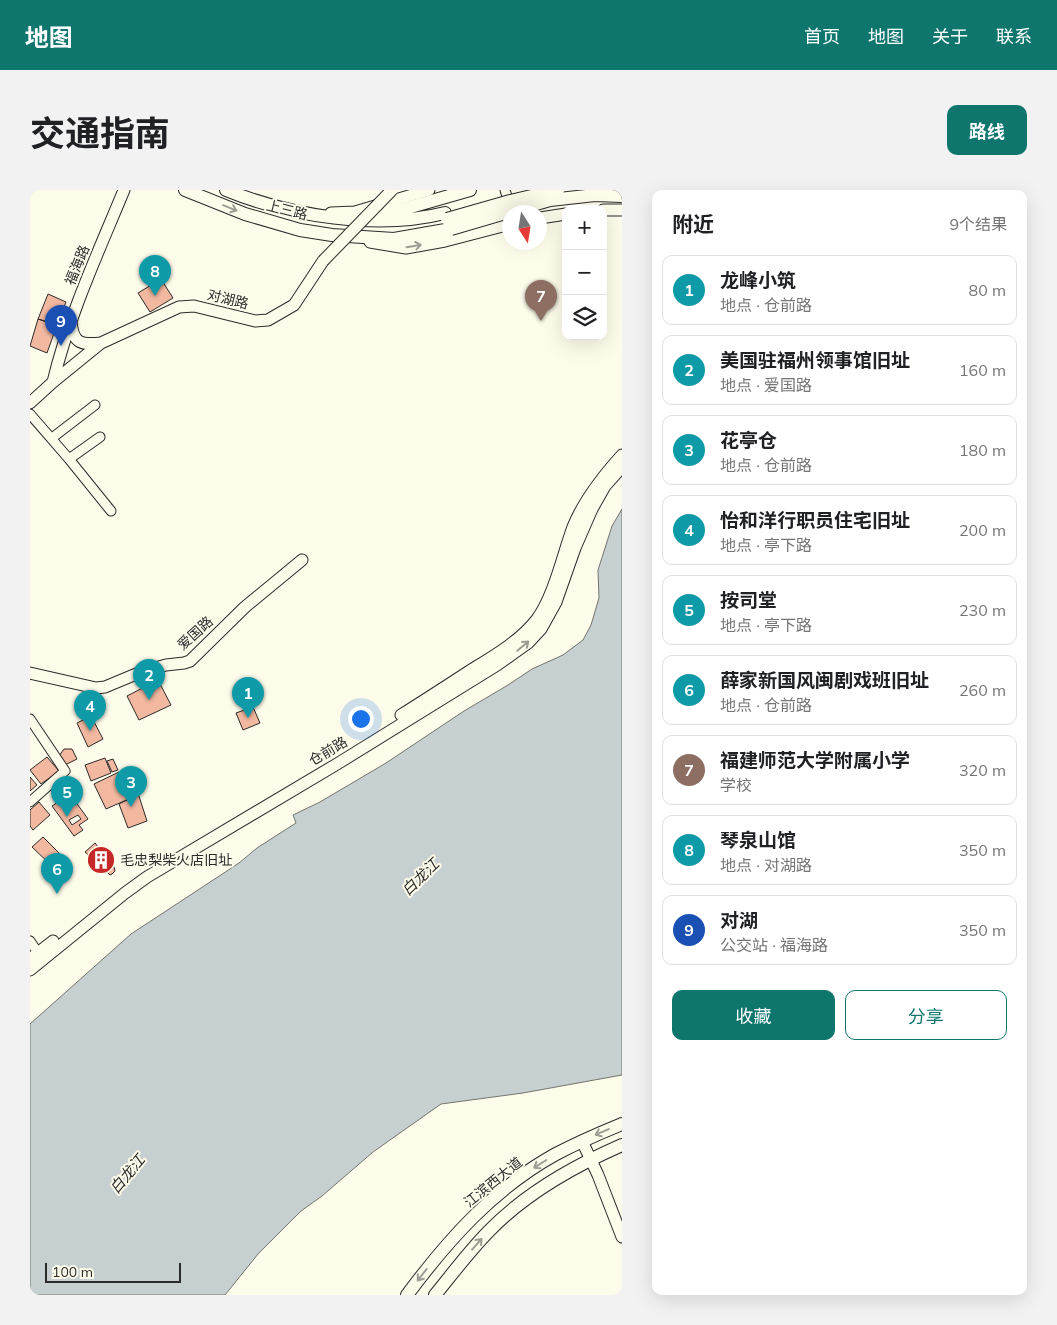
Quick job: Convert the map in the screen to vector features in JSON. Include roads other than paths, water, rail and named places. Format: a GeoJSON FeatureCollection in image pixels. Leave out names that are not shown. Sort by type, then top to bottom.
{"type":"FeatureCollection","features":[{"type":"Feature","properties":{"kind":"main road","name":"上三路"},"geometry":{"type":"LineString","coordinates":[[185,190],[276,224],[300,230],[332,234],[394,239],[448,220]]}},
{"type":"Feature","properties":{"kind":"main road","name":"上三路"},"geometry":{"type":"LineString","coordinates":[[226,190],[256,201],[308,214],[334,218],[395,220],[426,218],[448,220]]}},
{"type":"Feature","properties":{"kind":"main road"},"geometry":{"type":"LineString","coordinates":[[367,219],[432,195],[470,190]]}},
{"type":"Feature","properties":{"kind":"main road"},"geometry":{"type":"LineString","coordinates":[[448,220],[526,190]]}},
{"type":"Feature","properties":{"kind":"main road"},"geometry":{"type":"LineString","coordinates":[[448,220],[539,194],[561,190]]}},
{"type":"Feature","properties":{"kind":"main road"},"geometry":{"type":"LineString","coordinates":[[448,220],[550,200],[595,195],[622,196]]}},
{"type":"Feature","properties":{"kind":"main road","name":"江滨西大道"},"geometry":{"type":"LineString","coordinates":[[407,1295],[447,1244],[489,1202],[540,1164],[582,1141],[622,1124]]}},
{"type":"Feature","properties":{"kind":"main road"},"geometry":{"type":"LineString","coordinates":[[435,1295],[468,1254],[499,1221],[533,1194],[591,1159],[622,1146]]}},
{"type":"Feature","properties":{"kind":"street","name":"福海路"},"geometry":{"type":"LineString","coordinates":[[53,382],[61,346],[124,190]]}},
{"type":"Feature","properties":{"kind":"street","name":"对湖路"},"geometry":{"type":"LineString","coordinates":[[30,403],[101,343],[183,305],[255,321],[268,320],[283,313],[298,301],[308,281],[323,261],[392,190]]}},
{"type":"Feature","properties":{"kind":"street"},"geometry":{"type":"LineString","coordinates":[[505,190],[510,205]]}},
{"type":"Feature","properties":{"kind":"street"},"geometry":{"type":"LineString","coordinates":[[308,214],[355,212],[432,195]]}},
{"type":"Feature","properties":{"kind":"street"},"geometry":{"type":"LineString","coordinates":[[607,210],[622,210]]}},
{"type":"Feature","properties":{"kind":"street"},"geometry":{"type":"LineString","coordinates":[[547,217],[562,215]]}},
{"type":"Feature","properties":{"kind":"street"},"geometry":{"type":"LineString","coordinates":[[332,234],[406,248],[445,242],[502,226]]}},
{"type":"Feature","properties":{"kind":"street"},"geometry":{"type":"LineString","coordinates":[[71,320],[73,334],[77,341],[85,344],[101,343]]}},
{"type":"Feature","properties":{"kind":"street"},"geometry":{"type":"LineString","coordinates":[[52,438],[95,405]]}},
{"type":"Feature","properties":{"kind":"street"},"geometry":{"type":"LineString","coordinates":[[30,414],[52,438],[111,511]]}},
{"type":"Feature","properties":{"kind":"street"},"geometry":{"type":"LineString","coordinates":[[69,459],[100,437]]}},
{"type":"Feature","properties":{"kind":"street","name":"仓前路"},"geometry":{"type":"LineString","coordinates":[[34,956],[110,896],[148,869],[333,759],[513,642],[538,618],[548,599],[574,526],[584,506],[596,485],[622,455]]}},
{"type":"Feature","properties":{"kind":"street","name":"仓前路"},"geometry":{"type":"LineString","coordinates":[[30,970],[125,893],[147,878],[345,759],[497,665],[528,643],[541,628],[553,608],[575,548],[592,509],[605,486],[622,467]]}},
{"type":"Feature","properties":{"kind":"street","name":"爱国路"},"geometry":{"type":"LineString","coordinates":[[30,673],[96,688],[105,687],[128,676],[148,670],[190,661],[246,607],[302,560]]}},
{"type":"Feature","properties":{"kind":"street"},"geometry":{"type":"LineString","coordinates":[[30,719],[65,771],[30,802]]}},
{"type":"Feature","properties":{"kind":"street"},"geometry":{"type":"LineString","coordinates":[[30,941],[34,956]]}},
{"type":"Feature","properties":{"kind":"street"},"geometry":{"type":"LineString","coordinates":[[582,1141],[622,1237]]}},
{"type":"Feature","properties":{"kind":"water","name":"白龙江"},"geometry":{"type":"Polygon","coordinates":[[[622,509],[622,1075],[523,1093],[441,1104],[373,1152],[322,1196],[301,1211],[258,1254],[225,1295],[30,1295],[30,1024],[131,934],[296,823],[293,815],[320,802],[386,763],[464,711],[532,669],[563,655],[583,640],[591,625],[599,598],[598,570],[612,526],[622,509]]]}},
{"type":"Feature","properties":{"kind":"place","name":"琴泉山馆"},"geometry":{"type":"Point","coordinates":[155,296]}},
{"type":"Feature","properties":{"kind":"place","name":"福建师范大学附属小学"},"geometry":{"type":"Point","coordinates":[541,321]}},
{"type":"Feature","properties":{"kind":"place","name":"对湖"},"geometry":{"type":"Point","coordinates":[61,346]}},
{"type":"Feature","properties":{"kind":"place","name":"美国驻福州领事馆旧址"},"geometry":{"type":"Point","coordinates":[149,700]}},
{"type":"Feature","properties":{"kind":"place","name":"龙峰小筑"},"geometry":{"type":"Point","coordinates":[248,718]}},
{"type":"Feature","properties":{"kind":"place","name":"怡和洋行职员住宅旧址"},"geometry":{"type":"Point","coordinates":[90,731]}},
{"type":"Feature","properties":{"kind":"place","name":"花亭仓"},"geometry":{"type":"Point","coordinates":[131,807]}},
{"type":"Feature","properties":{"kind":"place","name":"按司堂"},"geometry":{"type":"Point","coordinates":[67,817]}},
{"type":"Feature","properties":{"kind":"place","name":"毛忠梨柴火店旧址"},"geometry":{"type":"Point","coordinates":[101,860]}},
{"type":"Feature","properties":{"kind":"place","name":"薛家新国风闽剧戏班旧址"},"geometry":{"type":"Point","coordinates":[57,894]}}]}
